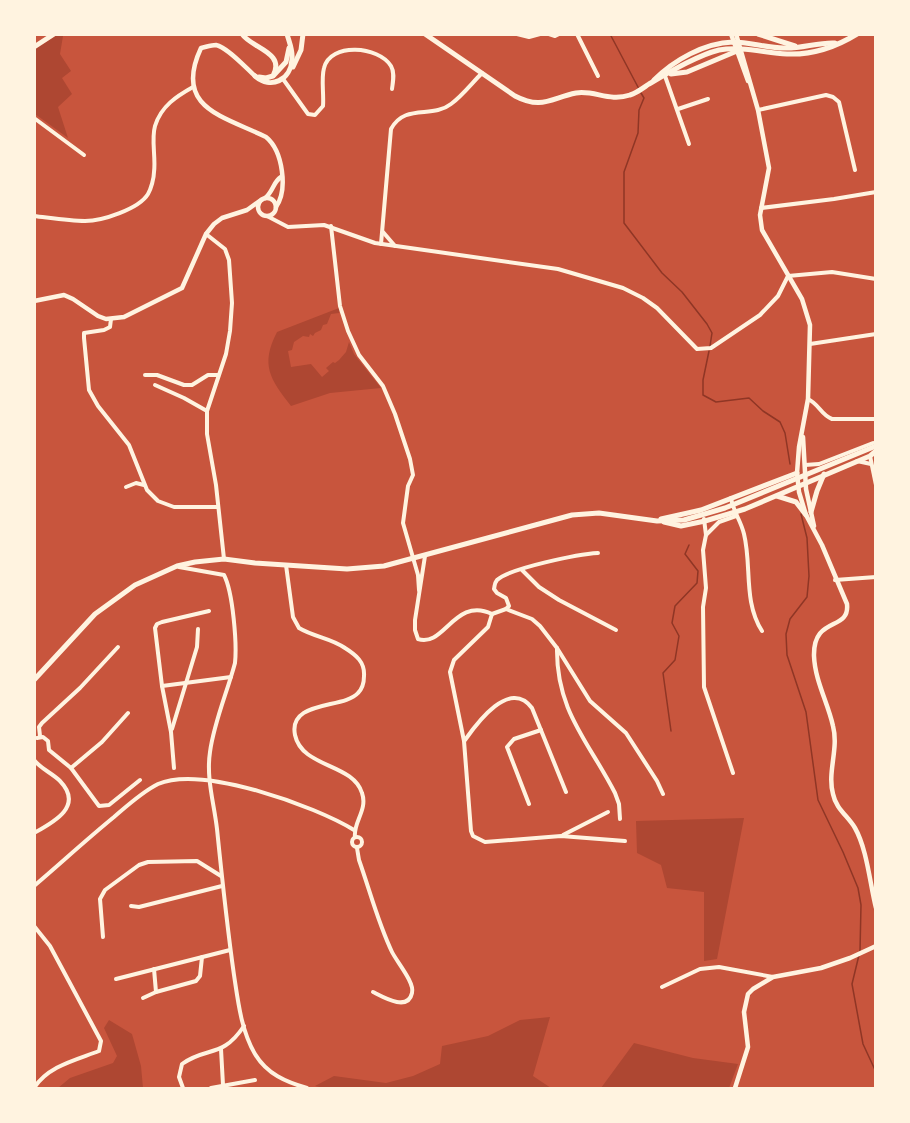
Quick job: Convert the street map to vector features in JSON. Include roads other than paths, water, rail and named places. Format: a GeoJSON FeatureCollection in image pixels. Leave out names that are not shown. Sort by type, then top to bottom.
{"type":"FeatureCollection","features":[{"type":"Feature","properties":{"kind":"main road"},"geometry":{"type":"LineString","coordinates":[[34,47],[54,34]]}},
{"type":"Feature","properties":{"kind":"main road"},"geometry":{"type":"LineString","coordinates":[[242,34],[250,44],[266,50],[272,56],[276,67],[273,76]]}},
{"type":"Feature","properties":{"kind":"main road"},"geometry":{"type":"LineString","coordinates":[[255,76],[271,83],[285,77],[298,57],[303,34]]}},
{"type":"Feature","properties":{"kind":"main road"},"geometry":{"type":"LineString","coordinates":[[758,34],[802,47]]}},
{"type":"Feature","properties":{"kind":"main road"},"geometry":{"type":"LineString","coordinates":[[650,83],[706,54],[720,50],[744,49],[789,54],[814,52],[839,44],[857,34]]}},
{"type":"Feature","properties":{"kind":"main road"},"geometry":{"type":"LineString","coordinates":[[425,35],[515,96],[532,103],[546,103],[580,93],[613,99],[633,95],[673,64],[709,47],[736,42],[783,48],[839,44]]}},
{"type":"Feature","properties":{"kind":"main road"},"geometry":{"type":"LineString","coordinates":[[255,76],[266,78],[273,76],[282,68],[288,56],[287,36]]}},
{"type":"Feature","properties":{"kind":"main road"},"geometry":{"type":"LineString","coordinates":[[285,77],[292,56],[287,36]]}},
{"type":"Feature","properties":{"kind":"main road"},"geometry":{"type":"LineString","coordinates":[[670,74],[687,72],[737,51]]}},
{"type":"Feature","properties":{"kind":"main road"},"geometry":{"type":"LineString","coordinates":[[282,68],[285,77]]}},
{"type":"Feature","properties":{"kind":"main road"},"geometry":{"type":"LineString","coordinates":[[657,521],[684,520],[725,508],[874,444]]}},
{"type":"Feature","properties":{"kind":"main road"},"geometry":{"type":"LineString","coordinates":[[657,521],[669,516],[701,510],[745,509],[876,452]]}},
{"type":"Feature","properties":{"kind":"main road"},"geometry":{"type":"LineString","coordinates":[[734,508],[735,501],[749,492],[797,473]]}},
{"type":"Feature","properties":{"kind":"main road"},"geometry":{"type":"LineString","coordinates":[[776,496],[791,499],[809,514],[824,474]]}},
{"type":"Feature","properties":{"kind":"main road"},"geometry":{"type":"LineString","coordinates":[[34,680],[95,614],[135,585],[177,566],[224,559],[346,569],[384,566],[572,514],[612,513],[681,526],[705,521],[734,508],[749,492]]}},
{"type":"Feature","properties":{"kind":"street"},"geometry":{"type":"LineString","coordinates":[[517,34],[529,37],[540,34]]}},
{"type":"Feature","properties":{"kind":"street"},"geometry":{"type":"LineString","coordinates":[[549,34],[555,36],[559,34]]}},
{"type":"Feature","properties":{"kind":"street"},"geometry":{"type":"LineString","coordinates":[[577,34],[598,76]]}},
{"type":"Feature","properties":{"kind":"street"},"geometry":{"type":"LineString","coordinates":[[731,34],[736,42],[758,110],[769,168],[761,208],[762,230],[807,310],[810,325],[808,399],[799,447],[798,486],[835,580],[847,604],[847,611],[840,622],[822,630],[818,636],[814,645],[814,660],[836,741],[831,785],[833,795],[842,813],[855,828],[876,908]]}},
{"type":"Feature","properties":{"kind":"street"},"geometry":{"type":"LineString","coordinates":[[736,34],[737,51],[752,89]]}},
{"type":"Feature","properties":{"kind":"street"},"geometry":{"type":"LineString","coordinates":[[255,76],[224,48],[217,45],[201,48],[194,63],[193,87],[198,99],[215,114],[266,137],[272,142],[280,161],[283,187],[276,207],[270,215]]}},
{"type":"Feature","properties":{"kind":"street"},"geometry":{"type":"LineString","coordinates":[[285,77],[308,114],[315,115],[323,106],[324,69],[331,55],[339,52],[360,51],[381,56],[391,66],[394,76],[392,88]]}},
{"type":"Feature","properties":{"kind":"street"},"geometry":{"type":"LineString","coordinates":[[381,244],[391,129],[395,121],[406,114],[450,105],[482,73]]}},
{"type":"Feature","properties":{"kind":"street"},"geometry":{"type":"LineString","coordinates":[[670,74],[689,144]]}},
{"type":"Feature","properties":{"kind":"street"},"geometry":{"type":"LineString","coordinates":[[34,216],[88,221],[133,208],[148,195],[154,173],[156,125],[163,111],[174,98],[193,87]]}},
{"type":"Feature","properties":{"kind":"street"},"geometry":{"type":"LineString","coordinates":[[758,110],[826,95],[833,97],[839,102],[855,171]]}},
{"type":"Feature","properties":{"kind":"street"},"geometry":{"type":"LineString","coordinates":[[678,109],[708,99]]}},
{"type":"Feature","properties":{"kind":"street"},"geometry":{"type":"LineString","coordinates":[[35,119],[84,155]]}},
{"type":"Feature","properties":{"kind":"street"},"geometry":{"type":"LineString","coordinates":[[34,301],[64,295],[98,316],[111,319],[127,316],[182,288],[206,234],[214,224],[222,218],[247,210],[262,200],[272,191],[281,177]]}},
{"type":"Feature","properties":{"kind":"street"},"geometry":{"type":"LineString","coordinates":[[761,208],[834,200],[876,192]]}},
{"type":"Feature","properties":{"kind":"street"},"geometry":{"type":"LineString","coordinates":[[262,200],[272,200],[276,207]]}},
{"type":"Feature","properties":{"kind":"street"},"geometry":{"type":"LineString","coordinates":[[261,214],[258,208],[262,200]]}},
{"type":"Feature","properties":{"kind":"street"},"geometry":{"type":"LineString","coordinates":[[247,210],[270,215],[275,221],[288,227],[315,225],[334,227],[357,239],[396,247],[558,269],[623,288],[657,308],[692,346],[708,348],[760,315],[778,296],[788,276]]}},
{"type":"Feature","properties":{"kind":"street"},"geometry":{"type":"LineString","coordinates":[[334,227],[339,296],[343,318],[359,355],[388,395],[410,459],[412,475],[408,486],[403,523],[418,575],[419,590]]}},
{"type":"Feature","properties":{"kind":"street"},"geometry":{"type":"LineString","coordinates":[[382,230],[396,247]]}},
{"type":"Feature","properties":{"kind":"street"},"geometry":{"type":"LineString","coordinates":[[206,234],[225,249],[229,260],[232,303],[226,354],[207,411],[207,434],[224,559]]}},
{"type":"Feature","properties":{"kind":"street"},"geometry":{"type":"LineString","coordinates":[[788,276],[832,272],[876,279]]}},
{"type":"Feature","properties":{"kind":"street"},"geometry":{"type":"LineString","coordinates":[[91,312],[106,317],[127,316]]}},
{"type":"Feature","properties":{"kind":"street"},"geometry":{"type":"LineString","coordinates":[[111,319],[110,327],[84,333],[89,390],[98,406],[129,444],[147,490],[158,501],[174,507],[218,507]]}},
{"type":"Feature","properties":{"kind":"street"},"geometry":{"type":"LineString","coordinates":[[810,344],[876,334]]}},
{"type":"Feature","properties":{"kind":"street"},"geometry":{"type":"LineString","coordinates":[[145,375],[157,375],[184,385],[192,385],[208,375],[218,375]]}},
{"type":"Feature","properties":{"kind":"street"},"geometry":{"type":"LineString","coordinates":[[155,385],[207,411]]}},
{"type":"Feature","properties":{"kind":"street"},"geometry":{"type":"LineString","coordinates":[[808,399],[814,402],[826,417],[832,419],[876,419]]}},
{"type":"Feature","properties":{"kind":"street"},"geometry":{"type":"LineString","coordinates":[[803,433],[809,514]]}},
{"type":"Feature","properties":{"kind":"street"},"geometry":{"type":"LineString","coordinates":[[806,465],[819,464],[874,444]]}},
{"type":"Feature","properties":{"kind":"street"},"geometry":{"type":"LineString","coordinates":[[870,456],[876,485]]}},
{"type":"Feature","properties":{"kind":"street"},"geometry":{"type":"LineString","coordinates":[[857,461],[871,464]]}},
{"type":"Feature","properties":{"kind":"street"},"geometry":{"type":"LineString","coordinates":[[126,487],[136,483],[145,485]]}},
{"type":"Feature","properties":{"kind":"street"},"geometry":{"type":"LineString","coordinates":[[706,535],[734,508],[744,532],[751,609],[762,631]]}},
{"type":"Feature","properties":{"kind":"street"},"geometry":{"type":"LineString","coordinates":[[701,510],[706,535],[703,550],[706,588],[703,607],[704,687],[733,773]]}},
{"type":"Feature","properties":{"kind":"street"},"geometry":{"type":"LineString","coordinates":[[506,609],[509,606],[508,602],[496,593],[494,585],[503,577],[570,555],[598,553]]}},
{"type":"Feature","properties":{"kind":"street"},"geometry":{"type":"LineString","coordinates":[[423,556],[414,620],[416,636],[420,640],[431,639],[468,610],[484,610],[492,614],[506,609],[532,619],[557,648],[590,701],[626,733],[663,794]]}},
{"type":"Feature","properties":{"kind":"street"},"geometry":{"type":"LineString","coordinates":[[203,561],[201,567],[205,572]]}},
{"type":"Feature","properties":{"kind":"street"},"geometry":{"type":"LineString","coordinates":[[286,565],[293,616],[299,628],[337,642],[356,655],[364,669],[359,693],[348,699],[309,710],[297,721],[295,730],[299,746],[307,754],[348,776],[359,786],[364,804],[354,830],[355,837],[352,839],[352,845],[357,848]]}},
{"type":"Feature","properties":{"kind":"street"},"geometry":{"type":"LineString","coordinates":[[177,566],[221,573],[227,579],[236,652],[214,733],[208,772],[217,828],[230,950],[244,1026],[255,1054],[263,1065],[282,1079],[307,1089]]}},
{"type":"Feature","properties":{"kind":"street"},"geometry":{"type":"LineString","coordinates":[[522,570],[539,587],[559,600],[616,630]]}},
{"type":"Feature","properties":{"kind":"street"},"geometry":{"type":"LineString","coordinates":[[835,580],[876,577]]}},
{"type":"Feature","properties":{"kind":"street"},"geometry":{"type":"LineString","coordinates":[[174,768],[171,732],[154,633],[158,624],[209,611]]}},
{"type":"Feature","properties":{"kind":"street"},"geometry":{"type":"LineString","coordinates":[[492,614],[488,627],[451,664],[450,672],[464,741],[473,836],[485,842],[561,836],[625,842]]}},
{"type":"Feature","properties":{"kind":"street"},"geometry":{"type":"LineString","coordinates":[[171,732],[197,647],[198,629]]}},
{"type":"Feature","properties":{"kind":"street"},"geometry":{"type":"LineString","coordinates":[[118,647],[74,695],[42,723],[38,737],[48,741],[49,750],[70,768],[99,806],[109,805],[140,780]]}},
{"type":"Feature","properties":{"kind":"street"},"geometry":{"type":"LineString","coordinates":[[557,648],[557,671],[566,706],[578,731],[615,793],[621,819]]}},
{"type":"Feature","properties":{"kind":"street"},"geometry":{"type":"LineString","coordinates":[[162,686],[231,676]]}},
{"type":"Feature","properties":{"kind":"street"},"geometry":{"type":"LineString","coordinates":[[464,741],[487,712],[504,701],[520,698],[528,702],[566,792]]}},
{"type":"Feature","properties":{"kind":"street"},"geometry":{"type":"LineString","coordinates":[[70,768],[102,742],[128,713]]}},
{"type":"Feature","properties":{"kind":"street"},"geometry":{"type":"LineString","coordinates":[[529,804],[507,747],[514,739],[541,729]]}},
{"type":"Feature","properties":{"kind":"street"},"geometry":{"type":"LineString","coordinates":[[44,753],[49,750]]}},
{"type":"Feature","properties":{"kind":"street"},"geometry":{"type":"LineString","coordinates":[[34,760],[62,782],[69,800],[64,814],[55,822],[34,833]]}},
{"type":"Feature","properties":{"kind":"street"},"geometry":{"type":"LineString","coordinates":[[34,886],[139,796],[159,784],[170,781],[193,778],[273,795],[320,812],[354,830]]}},
{"type":"Feature","properties":{"kind":"street"},"geometry":{"type":"LineString","coordinates":[[561,836],[608,812]]}},
{"type":"Feature","properties":{"kind":"street"},"geometry":{"type":"LineString","coordinates":[[355,837],[362,841],[357,848],[359,860],[392,951],[411,983],[413,992],[410,998],[403,1002],[396,1002],[373,992]]}},
{"type":"Feature","properties":{"kind":"street"},"geometry":{"type":"LineString","coordinates":[[104,937],[100,899],[105,890],[139,865],[148,862],[197,861],[221,876]]}},
{"type":"Feature","properties":{"kind":"street"},"geometry":{"type":"LineString","coordinates":[[131,906],[139,907],[222,886]]}},
{"type":"Feature","properties":{"kind":"street"},"geometry":{"type":"LineString","coordinates":[[34,926],[53,953],[101,1041],[99,1052],[52,1071],[34,1088]]}},
{"type":"Feature","properties":{"kind":"street"},"geometry":{"type":"LineString","coordinates":[[735,1089],[748,1047],[744,1012],[748,994],[762,982],[773,977],[821,968],[876,946]]}},
{"type":"Feature","properties":{"kind":"street"},"geometry":{"type":"LineString","coordinates":[[116,979],[230,950]]}},
{"type":"Feature","properties":{"kind":"street"},"geometry":{"type":"LineString","coordinates":[[143,998],[198,979],[202,957]]}},
{"type":"Feature","properties":{"kind":"street"},"geometry":{"type":"LineString","coordinates":[[662,987],[700,969],[719,967],[773,977]]}},
{"type":"Feature","properties":{"kind":"street"},"geometry":{"type":"LineString","coordinates":[[154,969],[156,992]]}},
{"type":"Feature","properties":{"kind":"street"},"geometry":{"type":"LineString","coordinates":[[183,1089],[179,1077],[182,1064],[221,1049],[236,1037],[244,1026]]}},
{"type":"Feature","properties":{"kind":"street"},"geometry":{"type":"LineString","coordinates":[[221,1049],[223,1085]]}},
{"type":"Feature","properties":{"kind":"street"},"geometry":{"type":"LineString","coordinates":[[211,1089],[255,1080]]}},
{"type":"Feature","properties":{"kind":"waterway"},"geometry":{"type":"LineString","coordinates":[[610,34],[639,89]]}},
{"type":"Feature","properties":{"kind":"waterway"},"geometry":{"type":"LineString","coordinates":[[641,93],[644,98],[639,110],[638,133],[624,172],[624,223],[662,273],[682,292],[707,324],[712,333],[710,346]]}},
{"type":"Feature","properties":{"kind":"waterway"},"geometry":{"type":"LineString","coordinates":[[709,351],[703,380],[703,395],[716,402],[749,398],[780,422],[785,433],[790,464]]}},
{"type":"Feature","properties":{"kind":"waterway"},"geometry":{"type":"LineString","coordinates":[[801,514],[807,538],[809,576],[807,597],[790,619],[786,634],[787,655],[806,712],[818,800],[858,888],[861,905],[860,951]]}},
{"type":"Feature","properties":{"kind":"waterway"},"geometry":{"type":"LineString","coordinates":[[671,731],[663,673],[675,660],[679,636],[672,623],[675,606],[697,583],[698,571],[685,554],[689,545]]}},
{"type":"Feature","properties":{"kind":"waterway"},"geometry":{"type":"LineString","coordinates":[[859,955],[852,984],[863,1044],[876,1072]]}}]}
